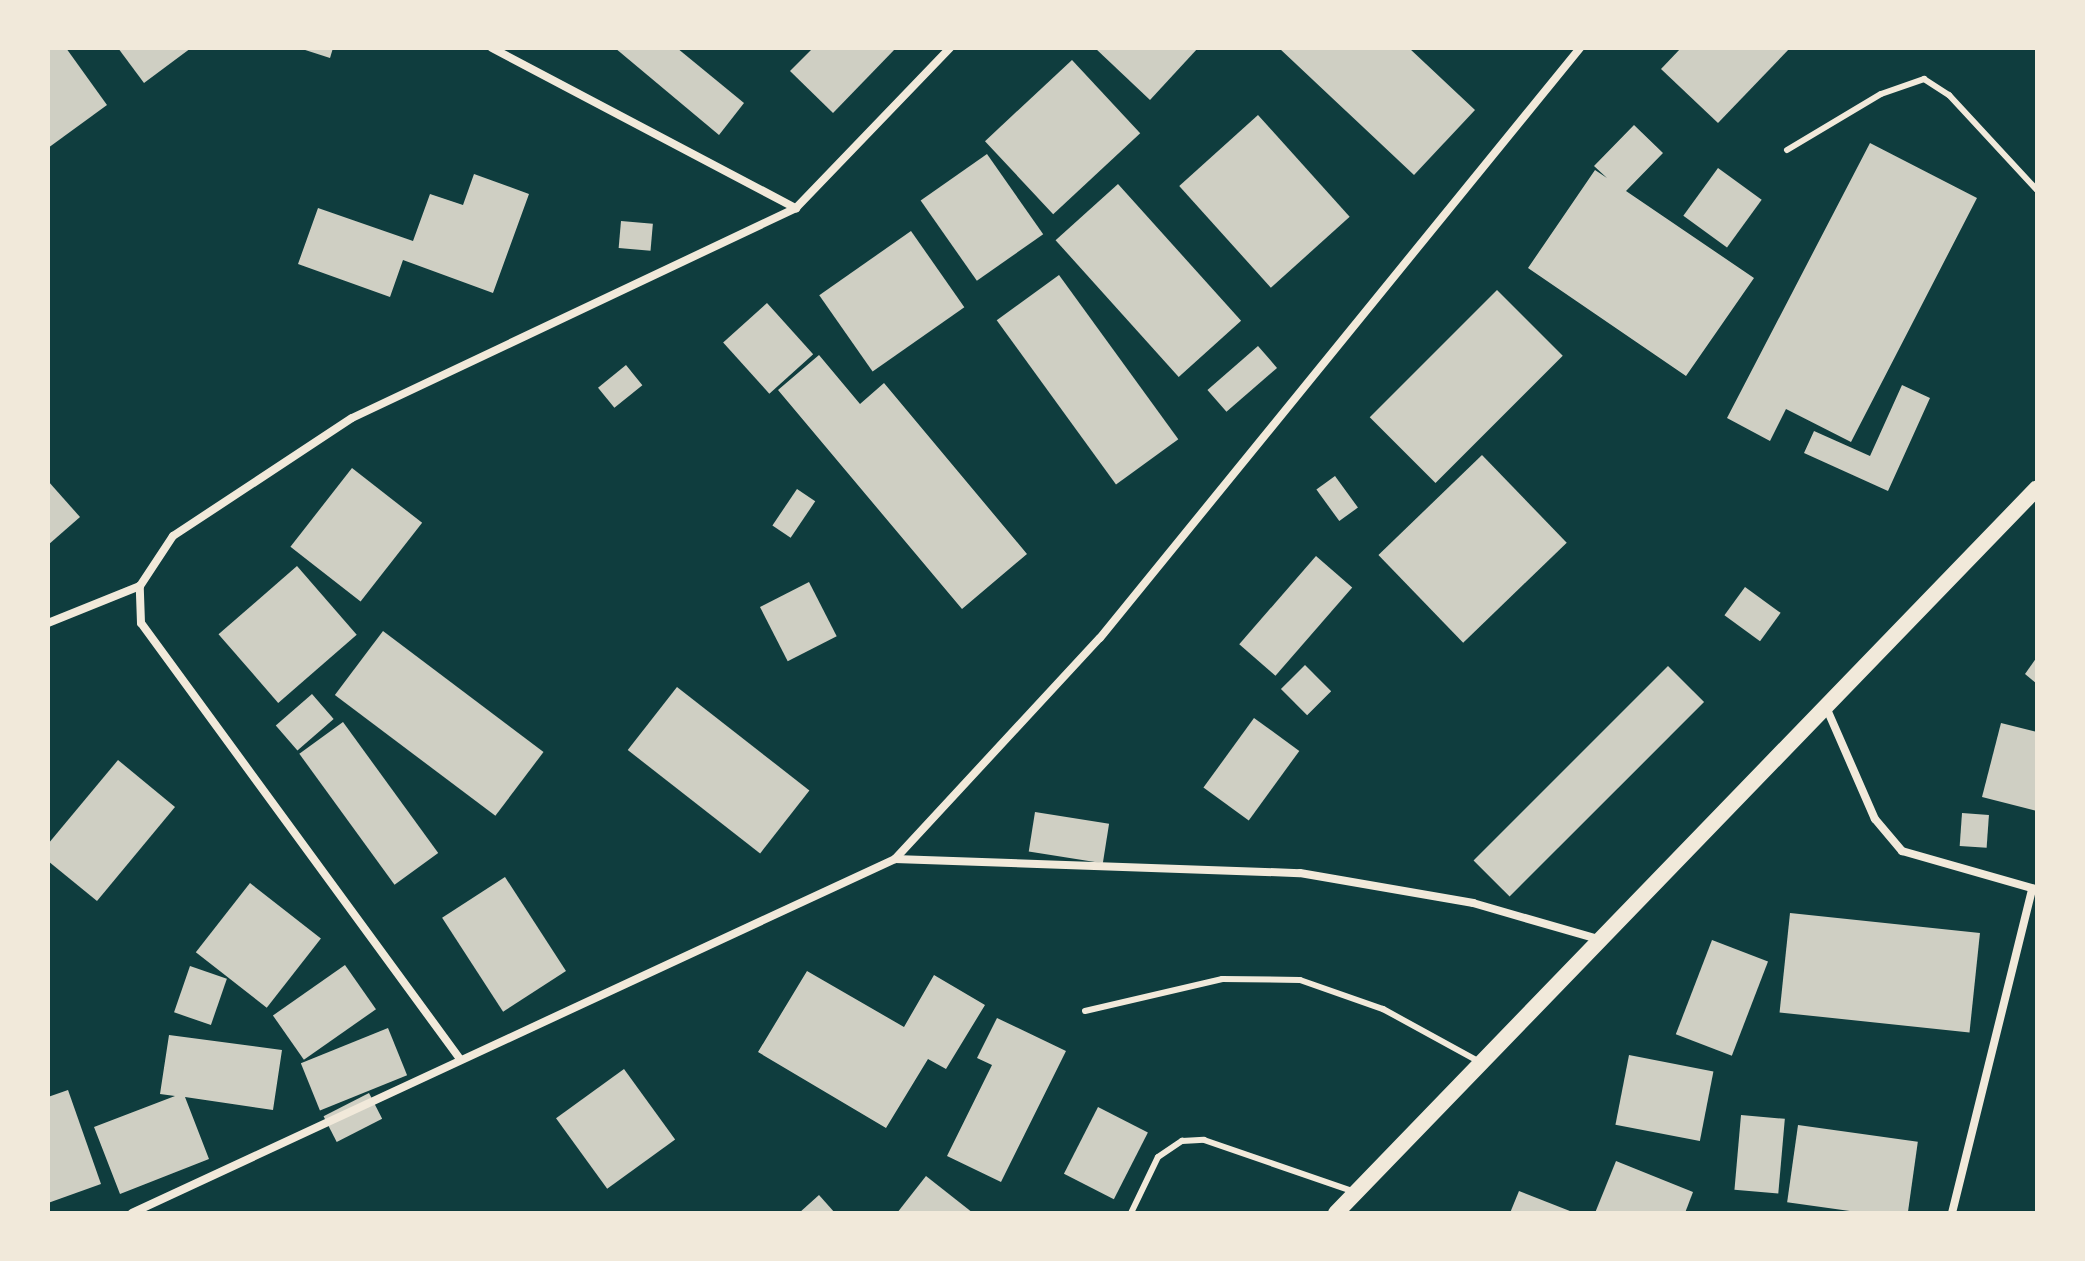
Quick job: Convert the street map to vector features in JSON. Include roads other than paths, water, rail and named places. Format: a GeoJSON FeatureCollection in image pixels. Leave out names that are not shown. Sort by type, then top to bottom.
{"type":"FeatureCollection","features":[{"type":"Feature","properties":{"kind":"main road"},"geometry":{"type":"LineString","coordinates":[[1336,1213],[1594,938],[1825,707],[2037,488]]}},
{"type":"Feature","properties":{"kind":"street"},"geometry":{"type":"LineString","coordinates":[[492,48],[796,208]]}},
{"type":"Feature","properties":{"kind":"street"},"geometry":{"type":"LineString","coordinates":[[48,623],[140,586],[173,536],[352,418],[796,208],[950,48]]}},
{"type":"Feature","properties":{"kind":"street"},"geometry":{"type":"LineString","coordinates":[[132,1213],[895,859],[1100,638],[1580,48]]}},
{"type":"Feature","properties":{"kind":"street"},"geometry":{"type":"LineString","coordinates":[[140,586],[141,623],[460,1059]]}},
{"type":"Feature","properties":{"kind":"street"},"geometry":{"type":"LineString","coordinates":[[1825,707],[1875,819],[1902,851],[2034,889],[1952,1213]]}},
{"type":"Feature","properties":{"kind":"street"},"geometry":{"type":"LineString","coordinates":[[895,859],[1300,873],[1473,903],[1594,938]]}},
{"type":"Feature","properties":{"kind":"lane"},"geometry":{"type":"LineString","coordinates":[[1787,150],[1881,94],[1924,79],[1949,95],[2037,190]]}},
{"type":"Feature","properties":{"kind":"lane"},"geometry":{"type":"LineString","coordinates":[[1085,1011],[1222,979],[1300,980],[1383,1009],[1478,1061]]}},
{"type":"Feature","properties":{"kind":"lane"},"geometry":{"type":"LineString","coordinates":[[1131,1213],[1158,1157],[1182,1141],[1204,1140],[1355,1192]]}}]}
